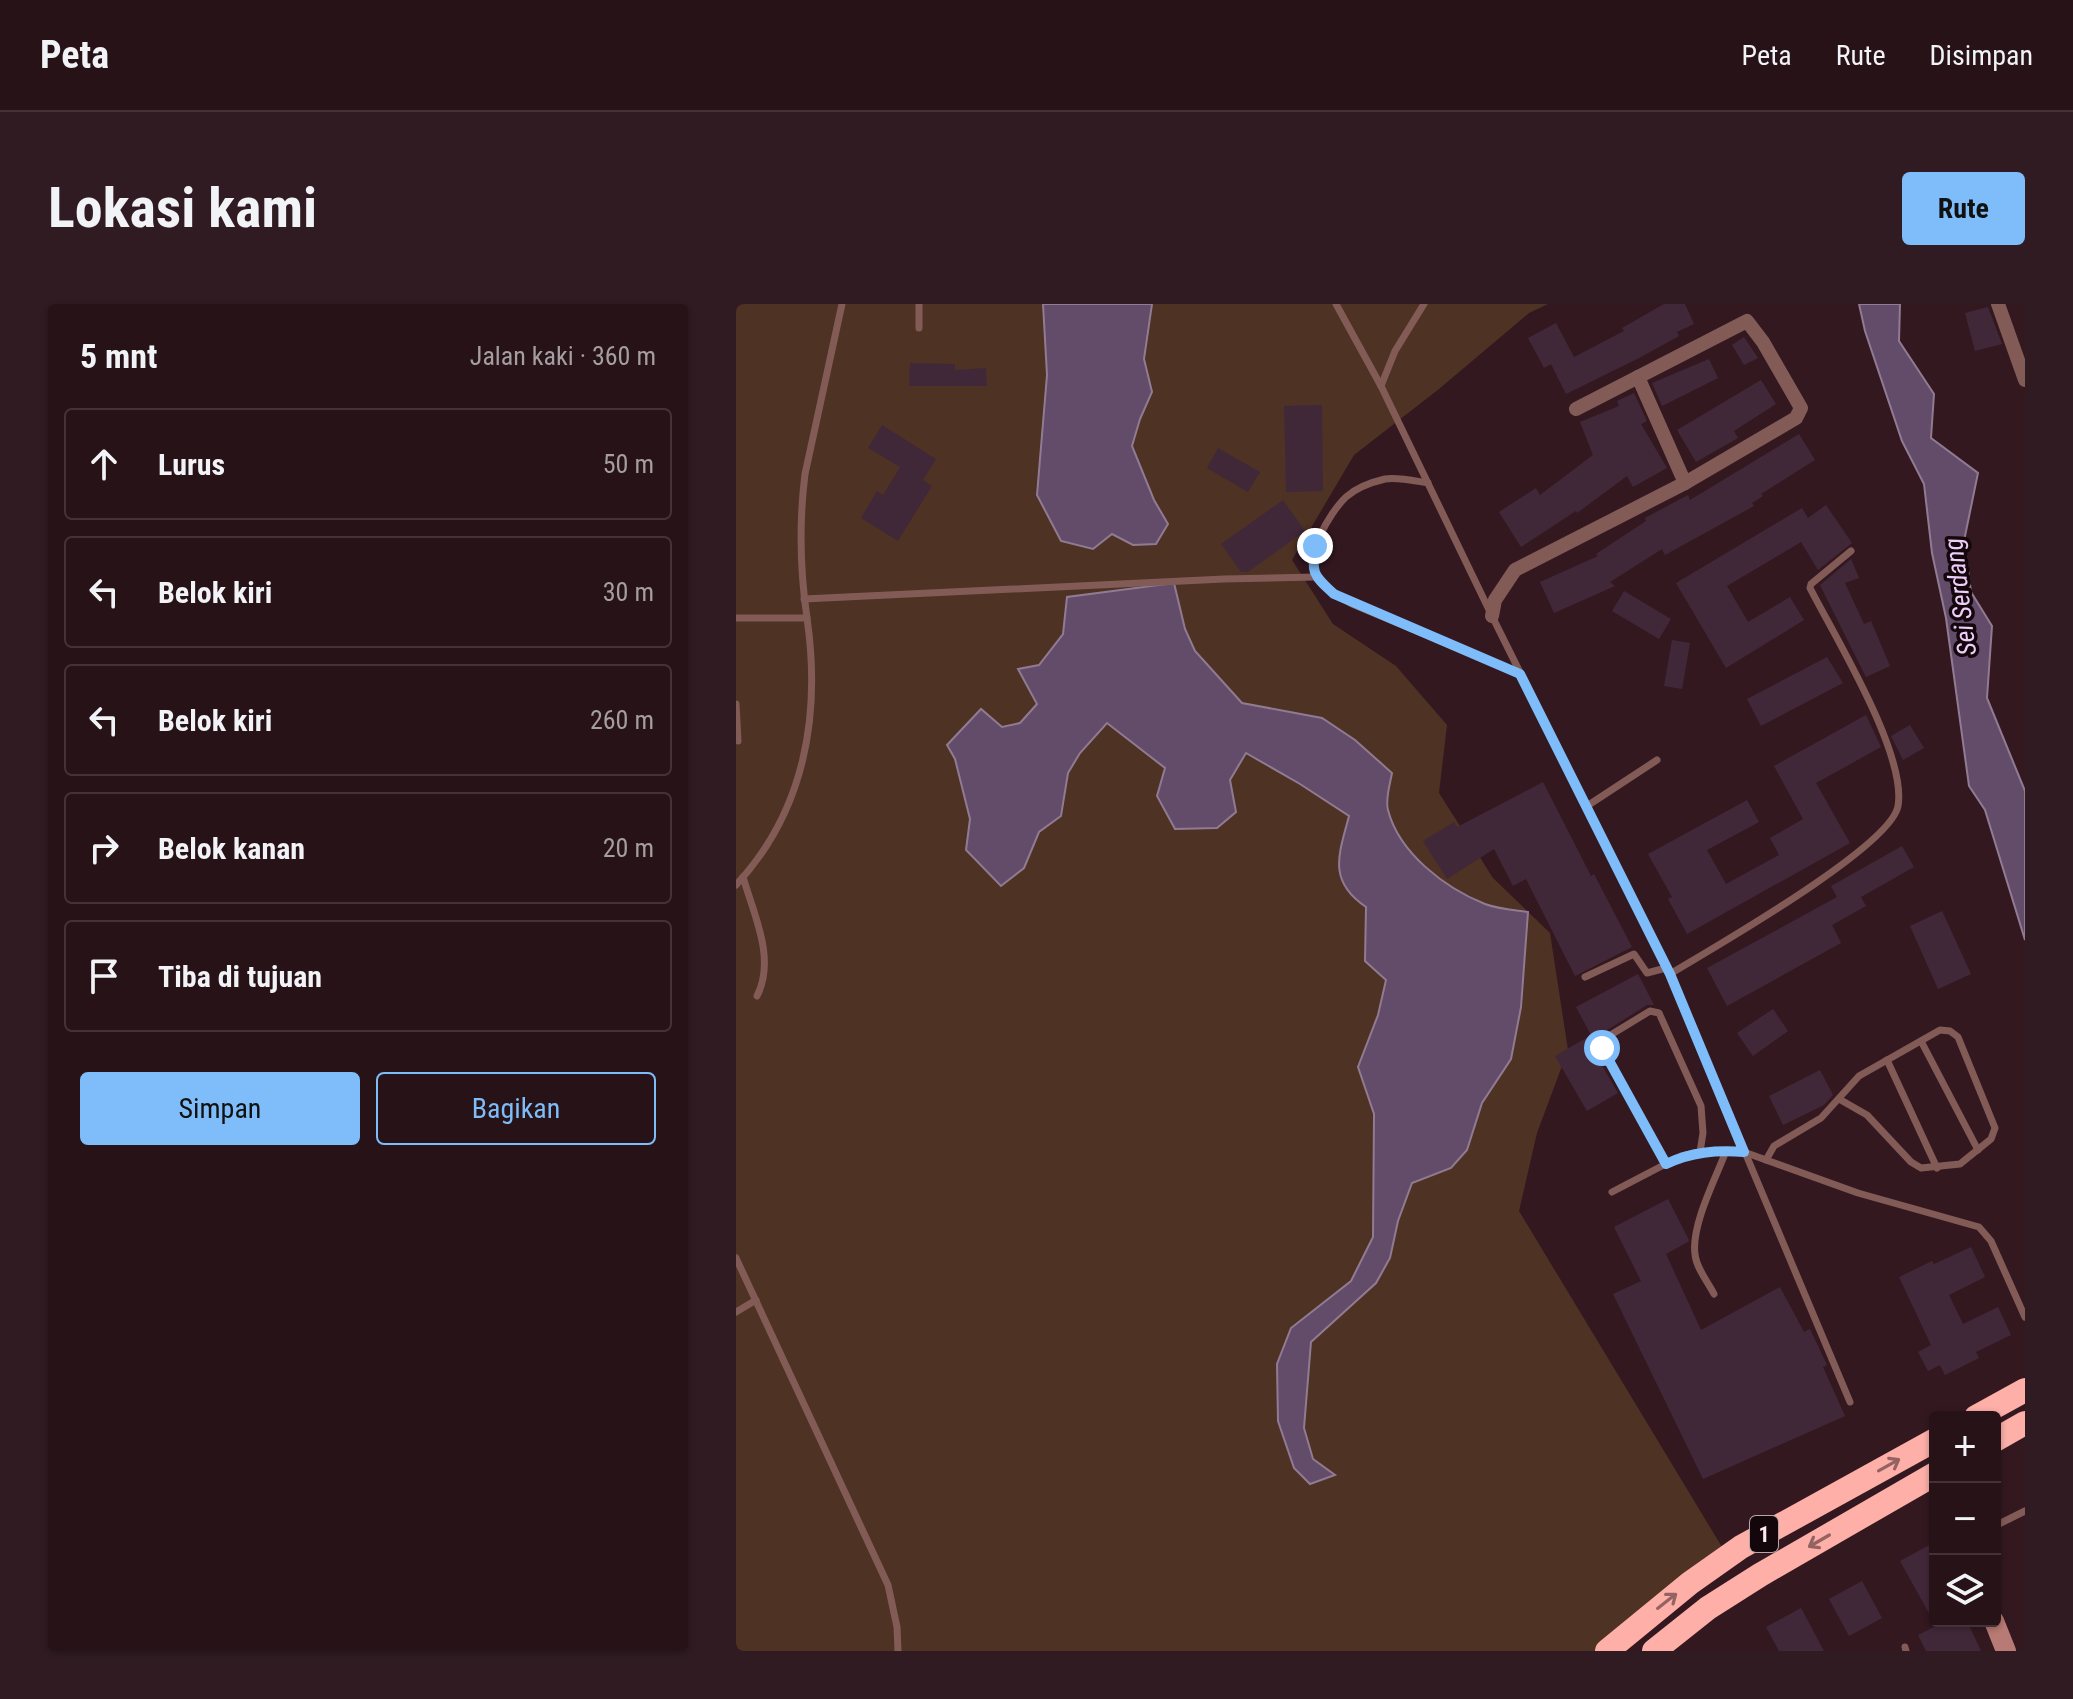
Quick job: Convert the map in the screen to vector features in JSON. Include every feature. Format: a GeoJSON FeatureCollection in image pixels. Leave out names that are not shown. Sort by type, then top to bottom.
{"type":"FeatureCollection","features":[{"type":"Feature","properties":{"kind":"highway"},"geometry":{"type":"LineString","coordinates":[[1987,1411],[2025,1390]]}},
{"type":"Feature","properties":{"kind":"highway"},"geometry":{"type":"LineString","coordinates":[[2001,1437],[2025,1423]]}},
{"type":"Feature","properties":{"kind":"highway","name":"1"},"geometry":{"type":"LineString","coordinates":[[1607,1651],[1690,1583],[1741,1547],[1929,1443]]}},
{"type":"Feature","properties":{"kind":"highway","name":"1"},"geometry":{"type":"LineString","coordinates":[[1654,1651],[1708,1608],[1760,1575],[1929,1482]]}},
{"type":"Feature","properties":{"kind":"street"},"geometry":{"type":"LineString","coordinates":[[1998,304],[2020,348],[2025,380]]}},
{"type":"Feature","properties":{"kind":"street"},"geometry":{"type":"LineString","coordinates":[[1492,616],[1495,600],[1515,570],[1685,483],[1796,418],[1801,408],[1763,342],[1747,321],[1576,409]]}},
{"type":"Feature","properties":{"kind":"street"},"geometry":{"type":"LineString","coordinates":[[1638,377],[1685,483]]}},
{"type":"Feature","properties":{"kind":"street"},"geometry":{"type":"LineString","coordinates":[[1996,1627],[2006,1651]]}},
{"type":"Feature","properties":{"kind":"lane"},"geometry":{"type":"LineString","coordinates":[[736,885],[754,865],[775,831],[800,774],[813,709],[813,660],[804,599],[800,537],[803,488],[842,304]]}},
{"type":"Feature","properties":{"kind":"lane"},"geometry":{"type":"LineString","coordinates":[[919,304],[919,328]]}},
{"type":"Feature","properties":{"kind":"lane"},"geometry":{"type":"LineString","coordinates":[[1336,304],[1381,386],[1668,971],[1850,1402]]}},
{"type":"Feature","properties":{"kind":"lane"},"geometry":{"type":"LineString","coordinates":[[1381,386],[1395,351],[1424,304]]}},
{"type":"Feature","properties":{"kind":"lane"},"geometry":{"type":"LineString","coordinates":[[1428,483],[1388,478],[1364,486],[1346,497],[1326,524],[1315,546],[1315,577],[1334,594],[1352,604],[1520,674]]}},
{"type":"Feature","properties":{"kind":"lane"},"geometry":{"type":"LineString","coordinates":[[1585,977],[1634,954],[1647,973],[1668,971],[1828,877],[1895,814],[1899,795],[1889,744],[1810,588],[1851,551]]}},
{"type":"Feature","properties":{"kind":"lane"},"geometry":{"type":"LineString","coordinates":[[804,599],[1315,577]]}},
{"type":"Feature","properties":{"kind":"lane"},"geometry":{"type":"LineString","coordinates":[[736,618],[807,618]]}},
{"type":"Feature","properties":{"kind":"lane"},"geometry":{"type":"LineString","coordinates":[[736,704],[738,741]]}},
{"type":"Feature","properties":{"kind":"lane"},"geometry":{"type":"LineString","coordinates":[[1587,806],[1657,760]]}},
{"type":"Feature","properties":{"kind":"lane"},"geometry":{"type":"LineString","coordinates":[[743,877],[765,959],[765,975],[757,996]]}},
{"type":"Feature","properties":{"kind":"lane"},"geometry":{"type":"LineString","coordinates":[[1666,1164],[1602,1048],[1604,1039],[1650,1011],[1659,1013],[1701,1106],[1703,1133],[1700,1152]]}},
{"type":"Feature","properties":{"kind":"lane"},"geometry":{"type":"LineString","coordinates":[[1766,1160],[1774,1146],[1821,1118],[1859,1076],[1940,1030],[1950,1031],[1958,1037],[1995,1128],[1991,1139],[1960,1164],[1921,1168],[1911,1162],[1867,1115],[1839,1099]]}},
{"type":"Feature","properties":{"kind":"lane"},"geometry":{"type":"LineString","coordinates":[[1921,1041],[1978,1150]]}},
{"type":"Feature","properties":{"kind":"lane"},"geometry":{"type":"LineString","coordinates":[[1887,1060],[1937,1168]]}},
{"type":"Feature","properties":{"kind":"lane"},"geometry":{"type":"LineString","coordinates":[[1714,1294],[1695,1257],[1695,1243],[1726,1151]]}},
{"type":"Feature","properties":{"kind":"lane"},"geometry":{"type":"LineString","coordinates":[[1612,1192],[1681,1156],[1700,1152],[1744,1152],[1858,1193],[1979,1227],[1991,1241],[2025,1317]]}},
{"type":"Feature","properties":{"kind":"lane"},"geometry":{"type":"LineString","coordinates":[[736,1258],[888,1585],[897,1627],[898,1651]]}},
{"type":"Feature","properties":{"kind":"lane"},"geometry":{"type":"LineString","coordinates":[[736,1312],[756,1300]]}},
{"type":"Feature","properties":{"kind":"lane"},"geometry":{"type":"LineString","coordinates":[[2001,1523],[2025,1511]]}},
{"type":"Feature","properties":{"kind":"shaded area"},"geometry":{"type":"Polygon","coordinates":[[[736,304],[1548,304],[1529,313],[1354,455],[1292,560],[1333,624],[1396,666],[1447,725],[1439,793],[1493,878],[1550,933],[1568,1050],[1537,1133],[1519,1211],[1722,1547],[1598,1651],[736,1651],[736,304]]]}},
{"type":"Feature","properties":{"kind":"water"},"geometry":{"type":"Polygon","coordinates":[[[1043,304],[1152,304],[1144,359],[1152,392],[1132,446],[1154,500],[1168,524],[1156,544],[1133,545],[1112,534],[1093,549],[1061,541],[1037,495],[1047,375],[1043,304]]]}},
{"type":"Feature","properties":{"kind":"water","name":"Sei Serdang"},"geometry":{"type":"Polygon","coordinates":[[[1859,304],[1900,304],[1899,341],[1934,394],[1931,438],[1978,473],[1964,541],[1971,592],[1992,626],[1987,698],[2025,791],[2025,940],[1985,810],[1969,786],[1924,484],[1902,441],[1859,304]]]}},
{"type":"Feature","properties":{"kind":"water"},"geometry":{"type":"Polygon","coordinates":[[[1174,583],[1185,629],[1195,651],[1242,703],[1322,718],[1355,740],[1392,773],[1388,810],[1402,841],[1426,867],[1455,889],[1485,904],[1528,912],[1521,1007],[1511,1059],[1482,1103],[1467,1150],[1451,1168],[1412,1183],[1398,1221],[1390,1258],[1376,1283],[1311,1342],[1304,1428],[1313,1459],[1335,1475],[1310,1484],[1294,1468],[1278,1421],[1277,1364],[1291,1328],[1351,1281],[1373,1237],[1374,1114],[1358,1067],[1378,1015],[1386,980],[1365,961],[1366,907],[1345,887],[1341,877],[1340,855],[1349,816],[1246,753],[1230,780],[1236,812],[1217,828],[1175,829],[1157,796],[1165,768],[1107,723],[1080,753],[1068,773],[1061,816],[1039,832],[1024,868],[1001,886],[966,850],[970,819],[955,759],[947,745],[981,709],[1002,727],[1020,723],[1037,704],[1018,669],[1039,665],[1063,634],[1067,597],[1174,583]]]}},
{"type":"Feature","properties":{"kind":"building"},"geometry":{"type":"Polygon","coordinates":[[[1664,304],[1685,304],[1694,324],[1639,358],[1566,394],[1551,364],[1544,368],[1528,338],[1556,323],[1574,357],[1624,331],[1622,328],[1664,304]]]}},
{"type":"Feature","properties":{"kind":"building"},"geometry":{"type":"Polygon","coordinates":[[[1988,307],[2002,344],[1975,351],[1965,313],[1988,307]]]}},
{"type":"Feature","properties":{"kind":"building"},"geometry":{"type":"Polygon","coordinates":[[[1744,337],[1758,358],[1744,365],[1732,345],[1744,337]]]}},
{"type":"Feature","properties":{"kind":"building"},"geometry":{"type":"Polygon","coordinates":[[[1709,359],[1718,378],[1662,406],[1652,383],[1709,359]]]}},
{"type":"Feature","properties":{"kind":"building"},"geometry":{"type":"Polygon","coordinates":[[[910,363],[955,364],[955,370],[986,368],[987,386],[909,386],[910,363]]]}},
{"type":"Feature","properties":{"kind":"building"},"geometry":{"type":"Polygon","coordinates":[[[1761,380],[1776,404],[1734,431],[1738,438],[1696,462],[1677,430],[1761,380]]]}},
{"type":"Feature","properties":{"kind":"building"},"geometry":{"type":"Polygon","coordinates":[[[1634,393],[1647,421],[1641,424],[1667,468],[1633,487],[1627,476],[1577,513],[1521,547],[1499,512],[1536,488],[1540,495],[1593,455],[1580,422],[1619,406],[1617,401],[1634,393]]]}},
{"type":"Feature","properties":{"kind":"building"},"geometry":{"type":"Polygon","coordinates":[[[1322,405],[1323,491],[1286,492],[1284,406],[1322,405]]]}},
{"type":"Feature","properties":{"kind":"building"},"geometry":{"type":"Polygon","coordinates":[[[882,425],[936,459],[923,480],[932,486],[898,541],[861,518],[877,491],[883,495],[900,467],[868,448],[882,425]]]}},
{"type":"Feature","properties":{"kind":"building"},"geometry":{"type":"Polygon","coordinates":[[[1799,434],[1815,460],[1761,494],[1763,496],[1752,503],[1754,506],[1665,555],[1662,549],[1610,582],[1615,586],[1554,613],[1540,582],[1598,556],[1596,554],[1646,521],[1645,518],[1688,495],[1690,500],[1799,434]]]}},
{"type":"Feature","properties":{"kind":"building"},"geometry":{"type":"Polygon","coordinates":[[[1218,448],[1260,472],[1248,492],[1207,468],[1218,448]]]}},
{"type":"Feature","properties":{"kind":"building"},"geometry":{"type":"Polygon","coordinates":[[[1283,500],[1305,531],[1248,572],[1241,572],[1221,544],[1283,500]]]}},
{"type":"Feature","properties":{"kind":"building"},"geometry":{"type":"Polygon","coordinates":[[[1826,505],[1852,543],[1818,570],[1801,542],[1727,586],[1748,622],[1790,597],[1804,620],[1726,668],[1676,583],[1802,508],[1808,518],[1826,505]]]}},
{"type":"Feature","properties":{"kind":"building"},"geometry":{"type":"Polygon","coordinates":[[[1851,559],[1859,578],[1845,583],[1864,624],[1871,621],[1890,666],[1866,677],[1820,585],[1851,559]]]}},
{"type":"Feature","properties":{"kind":"building"},"geometry":{"type":"Polygon","coordinates":[[[1624,591],[1671,619],[1659,639],[1612,611],[1624,591]]]}},
{"type":"Feature","properties":{"kind":"building"},"geometry":{"type":"Polygon","coordinates":[[[1672,640],[1690,643],[1682,689],[1664,686],[1672,640]]]}},
{"type":"Feature","properties":{"kind":"building"},"geometry":{"type":"Polygon","coordinates":[[[1827,657],[1843,683],[1761,726],[1747,699],[1827,657]]]}},
{"type":"Feature","properties":{"kind":"building"},"geometry":{"type":"Polygon","coordinates":[[[1866,715],[1881,747],[1816,783],[1850,843],[1687,934],[1668,899],[1672,897],[1648,854],[1747,800],[1759,822],[1707,850],[1726,884],[1779,855],[1770,838],[1803,819],[1774,766],[1866,715]]]}},
{"type":"Feature","properties":{"kind":"building"},"geometry":{"type":"Polygon","coordinates":[[[1910,725],[1924,748],[1903,760],[1891,736],[1910,725]]]}},
{"type":"Feature","properties":{"kind":"building"},"geometry":{"type":"Polygon","coordinates":[[[1543,782],[1632,947],[1575,976],[1526,879],[1513,886],[1494,849],[1447,879],[1423,841],[1454,822],[1457,827],[1543,782]]]}},
{"type":"Feature","properties":{"kind":"building"},"geometry":{"type":"Polygon","coordinates":[[[1902,846],[1914,867],[1861,897],[1866,906],[1832,925],[1841,943],[1727,1006],[1707,968],[1837,897],[1831,886],[1902,846]]]}},
{"type":"Feature","properties":{"kind":"building"},"geometry":{"type":"Polygon","coordinates":[[[1942,911],[1971,974],[1938,989],[1910,926],[1942,911]]]}},
{"type":"Feature","properties":{"kind":"building"},"geometry":{"type":"Polygon","coordinates":[[[1638,974],[1654,1005],[1647,1005],[1593,1039],[1576,1007],[1638,974]]]}},
{"type":"Feature","properties":{"kind":"building"},"geometry":{"type":"Polygon","coordinates":[[[1773,1009],[1788,1031],[1753,1056],[1737,1033],[1773,1009]]]}},
{"type":"Feature","properties":{"kind":"building"},"geometry":{"type":"Polygon","coordinates":[[[1586,1038],[1618,1093],[1587,1111],[1555,1056],[1586,1038]]]}},
{"type":"Feature","properties":{"kind":"building"},"geometry":{"type":"Polygon","coordinates":[[[1820,1070],[1833,1095],[1824,1105],[1783,1125],[1769,1096],[1820,1070]]]}},
{"type":"Feature","properties":{"kind":"building"},"geometry":{"type":"Polygon","coordinates":[[[1668,1199],[1689,1240],[1666,1254],[1701,1330],[1780,1287],[1804,1332],[1810,1329],[1845,1416],[1703,1479],[1613,1294],[1641,1281],[1614,1227],[1668,1199]]]}},
{"type":"Feature","properties":{"kind":"building"},"geometry":{"type":"Polygon","coordinates":[[[1971,1247],[1985,1277],[1949,1295],[1963,1324],[1998,1307],[2011,1335],[1976,1352],[1979,1358],[1945,1375],[1940,1365],[1928,1371],[1918,1352],[1931,1345],[1899,1277],[1971,1247]]]}},
{"type":"Feature","properties":{"kind":"building"},"geometry":{"type":"Polygon","coordinates":[[[1929,1545],[1929,1613],[1900,1561],[1929,1545]]]}},
{"type":"Feature","properties":{"kind":"building"},"geometry":{"type":"Polygon","coordinates":[[[1862,1581],[1882,1618],[1849,1636],[1829,1599],[1862,1581]]]}},
{"type":"Feature","properties":{"kind":"building"},"geometry":{"type":"Polygon","coordinates":[[[1801,1608],[1824,1651],[1779,1651],[1766,1627],[1801,1608]]]}},
{"type":"Feature","properties":{"kind":"building"},"geometry":{"type":"Polygon","coordinates":[[[1934,1627],[1970,1627],[1981,1651],[1926,1651],[1918,1635],[1934,1627]]]}},
{"type":"Feature","properties":{"kind":"route"},"geometry":{"type":"LineString","coordinates":[[1315,546],[1315,577],[1334,594],[1520,674],[1670,974],[1744,1152],[1700,1152],[1681,1156],[1666,1164],[1602,1048]]}}]}
